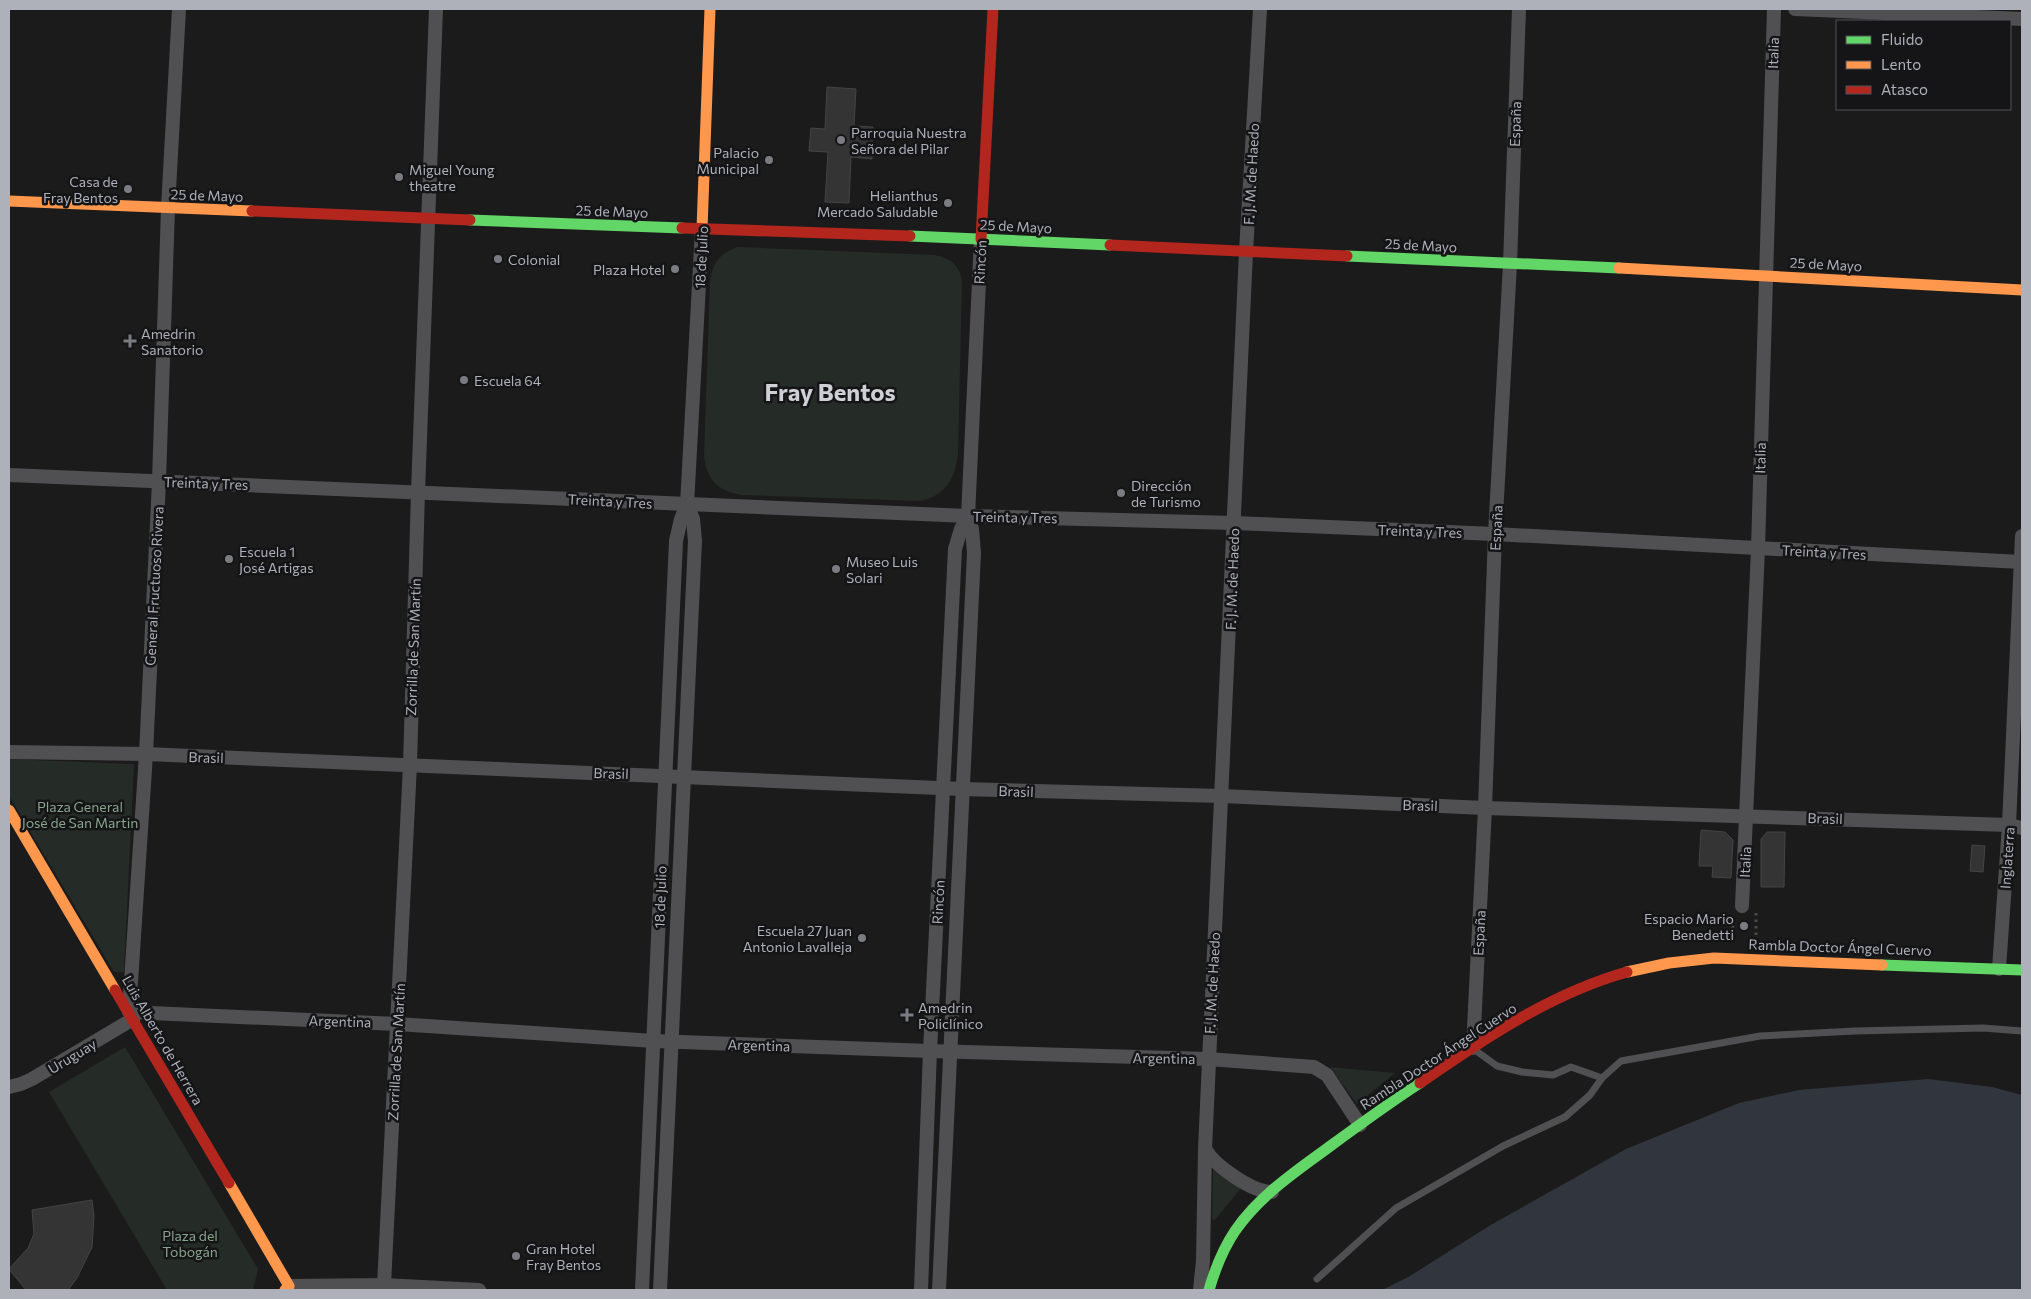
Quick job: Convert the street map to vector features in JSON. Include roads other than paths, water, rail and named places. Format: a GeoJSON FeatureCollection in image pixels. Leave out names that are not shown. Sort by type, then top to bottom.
{"type":"FeatureCollection","features":[{"type":"Feature","properties":{"kind":"street","name":"General Fructuoso Rivera"},"geometry":{"type":"LineString","coordinates":[[131,1016],[146,754],[159,481],[168,208],[179,9]]}},
{"type":"Feature","properties":{"kind":"street","name":"Zorrilla de San Martín"},"geometry":{"type":"LineString","coordinates":[[384,1285],[410,765],[436,9]]}},
{"type":"Feature","properties":{"kind":"street","name":"18 de Julio"},"geometry":{"type":"LineString","coordinates":[[642,1290],[676,541],[681,519],[687,505],[702,229],[710,9]]}},
{"type":"Feature","properties":{"kind":"street","name":"Rincón"},"geometry":{"type":"LineString","coordinates":[[940,1290],[974,553],[972,529],[968,516],[993,9]]}},
{"type":"Feature","properties":{"kind":"street","name":"F. J. M. de Haedo"},"geometry":{"type":"LineString","coordinates":[[1200,1290],[1203,1261],[1208,1059],[1222,796],[1246,252],[1260,9]]}},
{"type":"Feature","properties":{"kind":"street","name":"España"},"geometry":{"type":"LineString","coordinates":[[1473,1048],[1485,808],[1495,534],[1510,264],[1519,9]]}},
{"type":"Feature","properties":{"kind":"street","name":"Italia"},"geometry":{"type":"LineString","coordinates":[[1744,910],[1758,549],[1774,9]]}},
{"type":"Feature","properties":{"kind":"street"},"geometry":{"type":"LineString","coordinates":[[1795,9],[2022,19]]}},
{"type":"Feature","properties":{"kind":"street","name":"25 de Mayo"},"geometry":{"type":"LineString","coordinates":[[9,201],[429,219],[981,239],[1765,275],[2022,290]]}},
{"type":"Feature","properties":{"kind":"street","name":"Treinta y Tres"},"geometry":{"type":"LineString","coordinates":[[9,475],[687,505],[968,516],[1234,523],[1495,534],[2021,562]]}},
{"type":"Feature","properties":{"kind":"street","name":"18 de Julio"},"geometry":{"type":"LineString","coordinates":[[660,1290],[695,541],[693,519],[687,505]]}},
{"type":"Feature","properties":{"kind":"street","name":"Rincón"},"geometry":{"type":"LineString","coordinates":[[921,1290],[930,1052],[955,549],[961,528],[968,516]]}},
{"type":"Feature","properties":{"kind":"street","name":"Inglaterra"},"geometry":{"type":"LineString","coordinates":[[1999,969],[2016,826],[2022,536]]}},
{"type":"Feature","properties":{"kind":"street","name":"Brasil"},"geometry":{"type":"LineString","coordinates":[[9,752],[146,754],[962,789],[1222,796],[1485,808],[1748,815],[2016,826]]}},
{"type":"Feature","properties":{"kind":"street","name":"Luis Alberto de Herrera"},"geometry":{"type":"LineString","coordinates":[[9,810],[131,1016],[287,1288]]}},
{"type":"Feature","properties":{"kind":"street","name":"Rambla Doctor Ángel Cuervo"},"geometry":{"type":"LineString","coordinates":[[1209,1290],[1216,1266],[1240,1223],[1294,1173],[1360,1125],[1473,1048],[1545,1006],[1595,982],[1644,966],[1670,961],[1714,958],[2022,970]]}},
{"type":"Feature","properties":{"kind":"street","name":"Argentina"},"geometry":{"type":"LineString","coordinates":[[131,1016],[397,1024],[671,1042],[930,1052],[1208,1059],[1314,1067],[1328,1075],[1360,1125]]}},
{"type":"Feature","properties":{"kind":"street","name":"Uruguay"},"geometry":{"type":"LineString","coordinates":[[9,1086],[21,1084],[32,1079],[131,1016]]}},
{"type":"Feature","properties":{"kind":"street"},"geometry":{"type":"LineString","coordinates":[[1205,1149],[1216,1162],[1256,1190],[1272,1192]]}},
{"type":"Feature","properties":{"kind":"street"},"geometry":{"type":"LineString","coordinates":[[287,1288],[384,1285],[478,1290]]}},
{"type":"Feature","properties":{"kind":"lane"},"geometry":{"type":"LineString","coordinates":[[1317,1279],[1396,1208],[1503,1146],[1565,1117],[1590,1095],[1602,1078],[1621,1061],[1760,1036],[1855,1030],[1983,1028],[2022,1031]]}},
{"type":"Feature","properties":{"kind":"lane"},"geometry":{"type":"LineString","coordinates":[[1473,1048],[1498,1066],[1522,1072],[1553,1075],[1571,1067],[1602,1078]]}},
{"type":"Feature","properties":{"kind":"place","name":"Parroquia Nuestra Señora del Pilar"},"geometry":{"type":"Point","coordinates":[841,140]}},
{"type":"Feature","properties":{"kind":"place","name":"Palacio Municipal"},"geometry":{"type":"Point","coordinates":[769,160]}},
{"type":"Feature","properties":{"kind":"place","name":"Miguel Young theatre"},"geometry":{"type":"Point","coordinates":[399,177]}},
{"type":"Feature","properties":{"kind":"place","name":"Casa de Fray Bentos"},"geometry":{"type":"Point","coordinates":[128,189]}},
{"type":"Feature","properties":{"kind":"place","name":"Helianthus Mercado Saludable"},"geometry":{"type":"Point","coordinates":[948,203]}},
{"type":"Feature","properties":{"kind":"place","name":"Colonial"},"geometry":{"type":"Point","coordinates":[498,259]}},
{"type":"Feature","properties":{"kind":"place","name":"Plaza Hotel"},"geometry":{"type":"Point","coordinates":[675,269]}},
{"type":"Feature","properties":{"kind":"place","name":"Amedrin Sanatorio"},"geometry":{"type":"Point","coordinates":[130,341]}},
{"type":"Feature","properties":{"kind":"place","name":"Escuela 64"},"geometry":{"type":"Point","coordinates":[464,380]}},
{"type":"Feature","properties":{"kind":"place","name":"Dirección de Turismo"},"geometry":{"type":"Point","coordinates":[1121,493]}},
{"type":"Feature","properties":{"kind":"place","name":"Escuela 1 José Artigas"},"geometry":{"type":"Point","coordinates":[229,559]}},
{"type":"Feature","properties":{"kind":"place","name":"Museo Luis Solari"},"geometry":{"type":"Point","coordinates":[836,569]}},
{"type":"Feature","properties":{"kind":"place","name":"Espacio Mario Benedetti"},"geometry":{"type":"Point","coordinates":[1744,926]}},
{"type":"Feature","properties":{"kind":"place","name":"Escuela 27 Juan Antonio Lavalleja"},"geometry":{"type":"Point","coordinates":[862,938]}},
{"type":"Feature","properties":{"kind":"place","name":"Amedrin Policlínico"},"geometry":{"type":"Point","coordinates":[907,1015]}},
{"type":"Feature","properties":{"kind":"place","name":"Gran Hotel Fray Bentos"},"geometry":{"type":"Point","coordinates":[516,1256]}},
{"type":"Feature","properties":{"kind":"district","name":"Fray Bentos"},"geometry":{"type":"Point","coordinates":[830,391]}},
{"type":"Feature","properties":{"kind":"park label","name":"Plaza General José de San Martin"},"geometry":{"type":"Point","coordinates":[80,814]}},
{"type":"Feature","properties":{"kind":"park label","name":"Plaza del Tobogán"},"geometry":{"type":"Point","coordinates":[190,1244]}}]}
